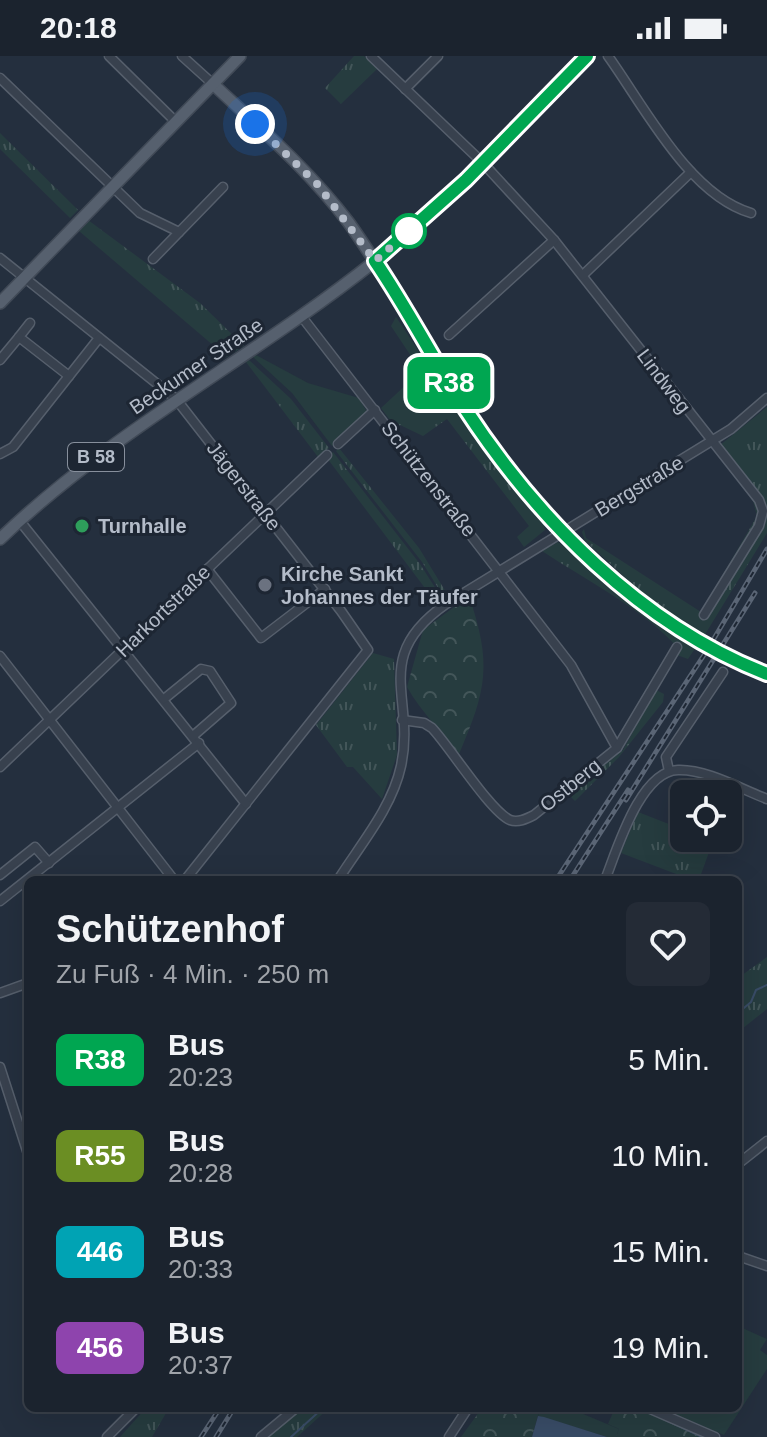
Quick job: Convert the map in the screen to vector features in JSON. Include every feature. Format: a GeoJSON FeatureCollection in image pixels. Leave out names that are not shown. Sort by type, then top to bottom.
{"type":"FeatureCollection","features":[{"type":"Feature","properties":{"kind":"main road"},"geometry":{"type":"LineString","coordinates":[[0,303],[240,56]]}},
{"type":"Feature","properties":{"kind":"main road"},"geometry":{"type":"LineString","coordinates":[[213,84],[318,185],[375,261],[485,437],[564,531],[651,609],[698,640],[767,674]]}},
{"type":"Feature","properties":{"kind":"main road","name":"Beckumer Straße"},"geometry":{"type":"LineString","coordinates":[[0,539],[19,520],[176,399],[302,317],[375,261]]}},
{"type":"Feature","properties":{"kind":"street"},"geometry":{"type":"LineString","coordinates":[[109,56],[176,122]]}},
{"type":"Feature","properties":{"kind":"street"},"geometry":{"type":"LineString","coordinates":[[182,56],[213,84]]}},
{"type":"Feature","properties":{"kind":"street","name":"Lindweg"},"geometry":{"type":"LineString","coordinates":[[371,56],[483,163],[554,240],[759,500],[763,511],[759,526],[704,615]]}},
{"type":"Feature","properties":{"kind":"street"},"geometry":{"type":"LineString","coordinates":[[405,89],[438,56]]}},
{"type":"Feature","properties":{"kind":"street","name":"Beckumer Straße"},"geometry":{"type":"LineString","coordinates":[[375,261],[483,163],[587,56]]}},
{"type":"Feature","properties":{"kind":"street"},"geometry":{"type":"LineString","coordinates":[[608,56],[691,172],[729,204],[751,213]]}},
{"type":"Feature","properties":{"kind":"street"},"geometry":{"type":"LineString","coordinates":[[0,78],[140,213],[179,232]]}},
{"type":"Feature","properties":{"kind":"street"},"geometry":{"type":"LineString","coordinates":[[583,275],[691,172]]}},
{"type":"Feature","properties":{"kind":"street"},"geometry":{"type":"LineString","coordinates":[[153,259],[223,187]]}},
{"type":"Feature","properties":{"kind":"street"},"geometry":{"type":"LineString","coordinates":[[449,335],[554,240]]}},
{"type":"Feature","properties":{"kind":"street","name":"Jägerstraße"},"geometry":{"type":"LineString","coordinates":[[0,258],[176,399],[325,589],[368,650],[246,804]]}},
{"type":"Feature","properties":{"kind":"street"},"geometry":{"type":"LineString","coordinates":[[302,317],[372,406]]}},
{"type":"Feature","properties":{"kind":"street"},"geometry":{"type":"LineString","coordinates":[[0,360],[30,323]]}},
{"type":"Feature","properties":{"kind":"street"},"geometry":{"type":"LineString","coordinates":[[19,337],[69,376]]}},
{"type":"Feature","properties":{"kind":"street"},"geometry":{"type":"LineString","coordinates":[[0,454],[13,447],[99,338]]}},
{"type":"Feature","properties":{"kind":"street","name":"Bergstraße"},"geometry":{"type":"LineString","coordinates":[[402,720],[398,689],[402,660],[413,634],[424,620],[711,442],[767,398]]}},
{"type":"Feature","properties":{"kind":"street","name":"Schützenstraße"},"geometry":{"type":"LineString","coordinates":[[338,444],[372,406],[571,665],[617,748]]}},
{"type":"Feature","properties":{"kind":"street","name":"Harkortstraße"},"geometry":{"type":"LineString","coordinates":[[0,767],[327,455]]}},
{"type":"Feature","properties":{"kind":"street"},"geometry":{"type":"LineString","coordinates":[[19,520],[246,804],[188,876]]}},
{"type":"Feature","properties":{"kind":"street"},"geometry":{"type":"LineString","coordinates":[[207,569],[261,638],[325,589]]}},
{"type":"Feature","properties":{"kind":"street","name":"Ostberg"},"geometry":{"type":"LineString","coordinates":[[402,720],[424,723],[432,728],[492,803],[513,821],[534,815],[617,748],[677,647]]}},
{"type":"Feature","properties":{"kind":"street"},"geometry":{"type":"LineString","coordinates":[[0,656],[171,876]]}},
{"type":"Feature","properties":{"kind":"street"},"geometry":{"type":"LineString","coordinates":[[31,876],[196,739],[231,703],[210,671],[201,669],[164,699]]}},
{"type":"Feature","properties":{"kind":"street"},"geometry":{"type":"LineString","coordinates":[[669,771],[666,757],[723,672]]}},
{"type":"Feature","properties":{"kind":"street"},"geometry":{"type":"LineString","coordinates":[[340,876],[393,790],[401,764],[402,720]]}},
{"type":"Feature","properties":{"kind":"street"},"geometry":{"type":"LineString","coordinates":[[607,876],[644,793],[659,776],[669,771],[695,772],[767,799]]}},
{"type":"Feature","properties":{"kind":"street"},"geometry":{"type":"LineString","coordinates":[[0,875],[35,847],[49,863]]}},
{"type":"Feature","properties":{"kind":"street"},"geometry":{"type":"LineString","coordinates":[[1,898],[24,881]]}},
{"type":"Feature","properties":{"kind":"street"},"geometry":{"type":"LineString","coordinates":[[0,993],[24,984]]}},
{"type":"Feature","properties":{"kind":"street"},"geometry":{"type":"LineString","coordinates":[[0,1067],[24,1142]]}},
{"type":"Feature","properties":{"kind":"street"},"geometry":{"type":"LineString","coordinates":[[742,1161],[767,1141]]}},
{"type":"Feature","properties":{"kind":"street"},"geometry":{"type":"LineString","coordinates":[[742,1258],[765,1267]]}},
{"type":"Feature","properties":{"kind":"street"},"geometry":{"type":"LineString","coordinates":[[107,1437],[132,1412]]}},
{"type":"Feature","properties":{"kind":"street"},"geometry":{"type":"LineString","coordinates":[[261,1437],[291,1412]]}},
{"type":"Feature","properties":{"kind":"street"},"geometry":{"type":"LineString","coordinates":[[449,1437],[465,1412]]}},
{"type":"Feature","properties":{"kind":"street"},"geometry":{"type":"LineString","coordinates":[[657,1412],[715,1437]]}},
{"type":"Feature","properties":{"kind":"green space"},"geometry":{"type":"Polygon","coordinates":[[[354,56],[364,56],[377,69],[341,104],[325,88],[354,56]]]}},
{"type":"Feature","properties":{"kind":"green space"},"geometry":{"type":"Polygon","coordinates":[[[0,133],[78,210],[70,218],[0,149],[0,133]]]}},
{"type":"Feature","properties":{"kind":"green space"},"geometry":{"type":"Polygon","coordinates":[[[88,220],[200,303],[244,346],[227,357],[79,231],[88,220]]]}},
{"type":"Feature","properties":{"kind":"green space"},"geometry":{"type":"Polygon","coordinates":[[[396,317],[484,449],[544,524],[545,530],[524,547],[517,537],[529,526],[447,419],[423,436],[400,425],[396,428],[381,408],[421,371],[391,326],[396,317]]]}},
{"type":"Feature","properties":{"kind":"green space"},"geometry":{"type":"Polygon","coordinates":[[[256,355],[308,383],[359,398],[367,412],[332,446],[292,393],[253,357],[256,355]]]}},
{"type":"Feature","properties":{"kind":"green space"},"geometry":{"type":"Polygon","coordinates":[[[249,360],[291,399],[329,448],[318,457],[246,362],[249,360]]]}},
{"type":"Feature","properties":{"kind":"green space"},"geometry":{"type":"Polygon","coordinates":[[[767,407],[767,533],[704,636],[647,597],[585,541],[582,532],[584,529],[586,538],[701,612],[757,516],[753,501],[714,450],[767,407]]]}},
{"type":"Feature","properties":{"kind":"green space"},"geometry":{"type":"Polygon","coordinates":[[[339,448],[419,548],[449,597],[445,599],[422,562],[336,451],[339,448]]]}},
{"type":"Feature","properties":{"kind":"green space"},"geometry":{"type":"Polygon","coordinates":[[[333,452],[420,564],[443,600],[437,604],[327,458],[333,452]]]}},
{"type":"Feature","properties":{"kind":"green space"},"geometry":{"type":"Polygon","coordinates":[[[558,542],[696,647],[688,659],[677,655],[680,650],[650,621],[542,551],[558,542]]]}},
{"type":"Feature","properties":{"kind":"green space"},"geometry":{"type":"Polygon","coordinates":[[[469,596],[481,640],[483,676],[476,711],[459,754],[407,687],[423,630],[469,596]]]}},
{"type":"Feature","properties":{"kind":"green space"},"geometry":{"type":"Polygon","coordinates":[[[373,653],[394,659],[397,755],[382,799],[353,767],[347,767],[316,725],[373,653]]]}},
{"type":"Feature","properties":{"kind":"green space"},"geometry":{"type":"Polygon","coordinates":[[[656,690],[664,694],[663,702],[619,757],[575,801],[568,794],[623,750],[656,690]]]}},
{"type":"Feature","properties":{"kind":"green space"},"geometry":{"type":"Polygon","coordinates":[[[638,812],[670,825],[670,852],[709,852],[700,876],[681,876],[621,853],[638,812]]]}},
{"type":"Feature","properties":{"kind":"green space"},"geometry":{"type":"Polygon","coordinates":[[[767,957],[767,1009],[742,1029],[742,975],[767,957]]]}},
{"type":"Feature","properties":{"kind":"green space"},"geometry":{"type":"Polygon","coordinates":[[[742,1328],[767,1339],[760,1350],[767,1355],[767,1369],[742,1407],[742,1328]]]}},
{"type":"Feature","properties":{"kind":"green space"},"geometry":{"type":"Polygon","coordinates":[[[142,1412],[167,1412],[152,1437],[120,1437],[142,1412]]]}},
{"type":"Feature","properties":{"kind":"green space"},"geometry":{"type":"Polygon","coordinates":[[[295,1412],[325,1412],[297,1437],[266,1437],[295,1412]]]}},
{"type":"Feature","properties":{"kind":"green space"},"geometry":{"type":"Polygon","coordinates":[[[479,1412],[539,1412],[532,1437],[461,1437],[479,1412]]]}},
{"type":"Feature","properties":{"kind":"green space"},"geometry":{"type":"Polygon","coordinates":[[[539,1412],[579,1412],[619,1429],[616,1437],[607,1437],[538,1416],[539,1412]]]}},
{"type":"Feature","properties":{"kind":"green space"},"geometry":{"type":"Polygon","coordinates":[[[613,1412],[651,1412],[708,1437],[616,1437],[619,1429],[608,1424],[613,1412]]]}},
{"type":"Feature","properties":{"kind":"green space"},"geometry":{"type":"Polygon","coordinates":[[[670,1412],[739,1412],[724,1435],[670,1412]]]}},
{"type":"Feature","properties":{"kind":"water"},"geometry":{"type":"Polygon","coordinates":[[[538,1416],[544,1417],[607,1437],[532,1437],[538,1416]]]}},
{"type":"Feature","properties":{"kind":"waterway"},"geometry":{"type":"LineString","coordinates":[[742,1010],[751,1002],[756,990],[767,985]]}},
{"type":"Feature","properties":{"kind":"waterway"},"geometry":{"type":"LineString","coordinates":[[291,1437],[319,1412]]}},
{"type":"Feature","properties":{"kind":"waterway"},"geometry":{"type":"LineString","coordinates":[[659,1417],[702,1437]]}},
{"type":"Feature","properties":{"kind":"railway"},"geometry":{"type":"LineString","coordinates":[[559,876],[706,652],[767,549]]}},
{"type":"Feature","properties":{"kind":"railway"},"geometry":{"type":"LineString","coordinates":[[626,800],[755,593]]}},
{"type":"Feature","properties":{"kind":"railway"},"geometry":{"type":"LineString","coordinates":[[573,876],[628,790]]}},
{"type":"Feature","properties":{"kind":"railway"},"geometry":{"type":"LineString","coordinates":[[201,1437],[217,1412]]}},
{"type":"Feature","properties":{"kind":"railway"},"geometry":{"type":"LineString","coordinates":[[216,1437],[232,1412]]}},
{"type":"Feature","properties":{"kind":"bus line","name":"R38"},"geometry":{"type":"LineString","coordinates":[[587,56],[466,180],[375,261],[465,408],[506,466],[543,509],[591,558],[651,609],[698,640],[767,674]]}},
{"type":"Feature","properties":{"kind":"place","name":"Turnhalle"},"geometry":{"type":"Point","coordinates":[82,526]}},
{"type":"Feature","properties":{"kind":"place","name":"Kirche Sankt Johannes der Täufer"},"geometry":{"type":"Point","coordinates":[265,585]}},
{"type":"Feature","properties":{"kind":"route"},"geometry":{"type":"LineString","coordinates":[[255,124],[318,185],[375,261],[409,231]]}}]}
